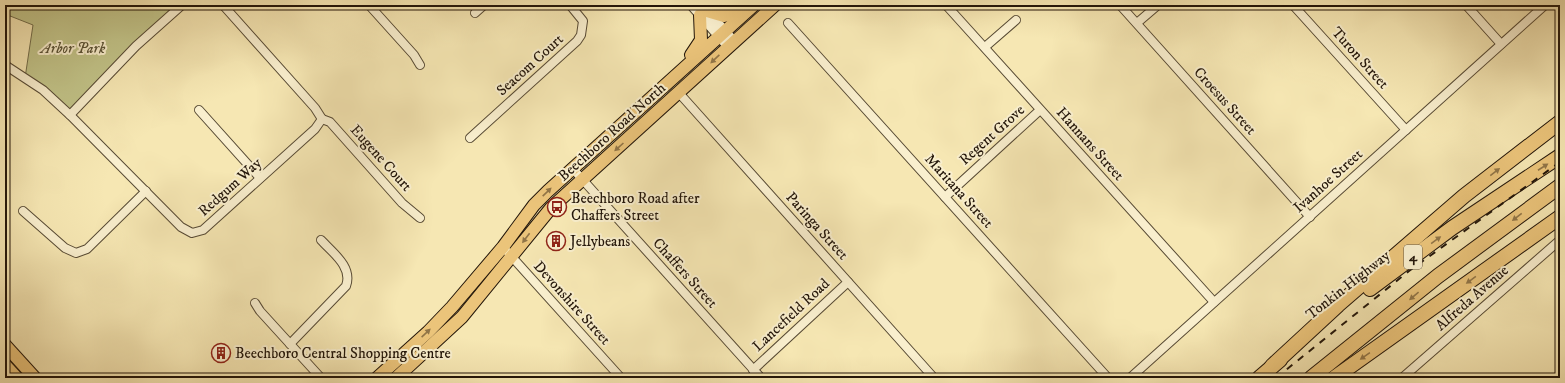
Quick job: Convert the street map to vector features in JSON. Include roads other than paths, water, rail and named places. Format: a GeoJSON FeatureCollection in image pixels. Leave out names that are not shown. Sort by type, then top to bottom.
{"type":"FeatureCollection","features":[{"type":"Feature","properties":{"kind":"highway"},"geometry":{"type":"LineString","coordinates":[[1272,366],[1338,304],[1464,196],[1560,122]]}},
{"type":"Feature","properties":{"kind":"highway","name":"Tonkin Highway"},"geometry":{"type":"LineString","coordinates":[[1259,378],[1272,366],[1415,255],[1560,156]]}},
{"type":"Feature","properties":{"kind":"highway","name":"4"},"geometry":{"type":"LineString","coordinates":[[1311,378],[1438,276],[1560,186]]}},
{"type":"Feature","properties":{"kind":"highway"},"geometry":{"type":"LineString","coordinates":[[1334,378],[1560,217]]}},
{"type":"Feature","properties":{"kind":"main road","name":"Beechboro Road North"},"geometry":{"type":"LineString","coordinates":[[396,378],[462,317],[551,208],[775,5]]}},
{"type":"Feature","properties":{"kind":"main road"},"geometry":{"type":"LineString","coordinates":[[680,71],[701,40],[702,10],[724,16],[751,8]]}},
{"type":"Feature","properties":{"kind":"main road","name":"Beechboro Road North"},"geometry":{"type":"LineString","coordinates":[[377,378],[428,332],[452,307],[503,247],[534,205],[751,8]]}},
{"type":"Feature","properties":{"kind":"main road"},"geometry":{"type":"LineString","coordinates":[[5,345],[35,378]]}},
{"type":"Feature","properties":{"kind":"main road"},"geometry":{"type":"LineString","coordinates":[[5,365],[17,378]]}},
{"type":"Feature","properties":{"kind":"street"},"geometry":{"type":"LineString","coordinates":[[70,115],[136,46],[182,5]]}},
{"type":"Feature","properties":{"kind":"street"},"geometry":{"type":"LineString","coordinates":[[223,5],[315,108],[322,119]]}},
{"type":"Feature","properties":{"kind":"street"},"geometry":{"type":"LineString","coordinates":[[368,5],[414,55],[420,65]]}},
{"type":"Feature","properties":{"kind":"street"},"geometry":{"type":"LineString","coordinates":[[475,13],[484,5]]}},
{"type":"Feature","properties":{"kind":"street","name":"Seacom Court"},"geometry":{"type":"LineString","coordinates":[[470,138],[577,41],[581,35],[583,20],[570,5]]}},
{"type":"Feature","properties":{"kind":"street"},"geometry":{"type":"LineString","coordinates":[[692,5],[702,10],[732,44]]}},
{"type":"Feature","properties":{"kind":"street","name":"Hannans Street"},"geometry":{"type":"LineString","coordinates":[[946,5],[1214,302]]}},
{"type":"Feature","properties":{"kind":"street","name":"Croesus Street"},"geometry":{"type":"LineString","coordinates":[[1120,5],[1310,216]]}},
{"type":"Feature","properties":{"kind":"street"},"geometry":{"type":"LineString","coordinates":[[1137,23],[1158,5]]}},
{"type":"Feature","properties":{"kind":"street","name":"Turon Street"},"geometry":{"type":"LineString","coordinates":[[1293,5],[1406,130]]}},
{"type":"Feature","properties":{"kind":"street"},"geometry":{"type":"LineString","coordinates":[[1466,5],[1502,44]]}},
{"type":"Feature","properties":{"kind":"street","name":"Ivanhoe Street"},"geometry":{"type":"LineString","coordinates":[[1130,378],[1545,5]]}},
{"type":"Feature","properties":{"kind":"street"},"geometry":{"type":"LineString","coordinates":[[984,47],[1016,20]]}},
{"type":"Feature","properties":{"kind":"street","name":"Maritana Street"},"geometry":{"type":"LineString","coordinates":[[788,23],[1108,378]]}},
{"type":"Feature","properties":{"kind":"street","name":"Redgum Way"},"geometry":{"type":"LineString","coordinates":[[5,65],[43,90],[186,231],[198,233],[315,129],[322,119]]}},
{"type":"Feature","properties":{"kind":"street","name":"Paringa Street"},"geometry":{"type":"LineString","coordinates":[[679,93],[934,378]]}},
{"type":"Feature","properties":{"kind":"street"},"geometry":{"type":"LineString","coordinates":[[199,110],[260,178]]}},
{"type":"Feature","properties":{"kind":"street","name":"Regent Grove"},"geometry":{"type":"LineString","coordinates":[[945,197],[1040,110]]}},
{"type":"Feature","properties":{"kind":"street","name":"Eugene Court"},"geometry":{"type":"LineString","coordinates":[[322,119],[330,122],[402,203],[420,218]]}},
{"type":"Feature","properties":{"kind":"street","name":"Chaffers Street"},"geometry":{"type":"LineString","coordinates":[[573,169],[761,378]]}},
{"type":"Feature","properties":{"kind":"street"},"geometry":{"type":"LineString","coordinates":[[23,211],[65,248],[76,253],[87,249],[146,192]]}},
{"type":"Feature","properties":{"kind":"street"},"geometry":{"type":"LineString","coordinates":[[290,344],[346,286],[348,279],[345,266],[321,240]]}},
{"type":"Feature","properties":{"kind":"street","name":"Alfreda Avenue"},"geometry":{"type":"LineString","coordinates":[[1402,378],[1560,240]]}},
{"type":"Feature","properties":{"kind":"street","name":"Devonshire Street"},"geometry":{"type":"LineString","coordinates":[[503,247],[621,378]]}},
{"type":"Feature","properties":{"kind":"street","name":"Lancefield Road"},"geometry":{"type":"LineString","coordinates":[[753,370],[848,282]]}},
{"type":"Feature","properties":{"kind":"street"},"geometry":{"type":"LineString","coordinates":[[255,303],[260,311],[321,378]]}},
{"type":"Feature","properties":{"kind":"railway"},"geometry":{"type":"LineString","coordinates":[[1276,378],[1409,271],[1560,162]]}},
{"type":"Feature","properties":{"kind":"place","name":"Beechboro Road after Chaffers Street"},"geometry":{"type":"Point","coordinates":[557,207]}},
{"type":"Feature","properties":{"kind":"place","name":"Jellybeans"},"geometry":{"type":"Point","coordinates":[556,241]}},
{"type":"Feature","properties":{"kind":"place","name":"Beechboro Central Shopping Centre"},"geometry":{"type":"Point","coordinates":[221,353]}},
{"type":"Feature","properties":{"kind":"park label","name":"Arbor Park"},"geometry":{"type":"Point","coordinates":[73,48]}}]}
